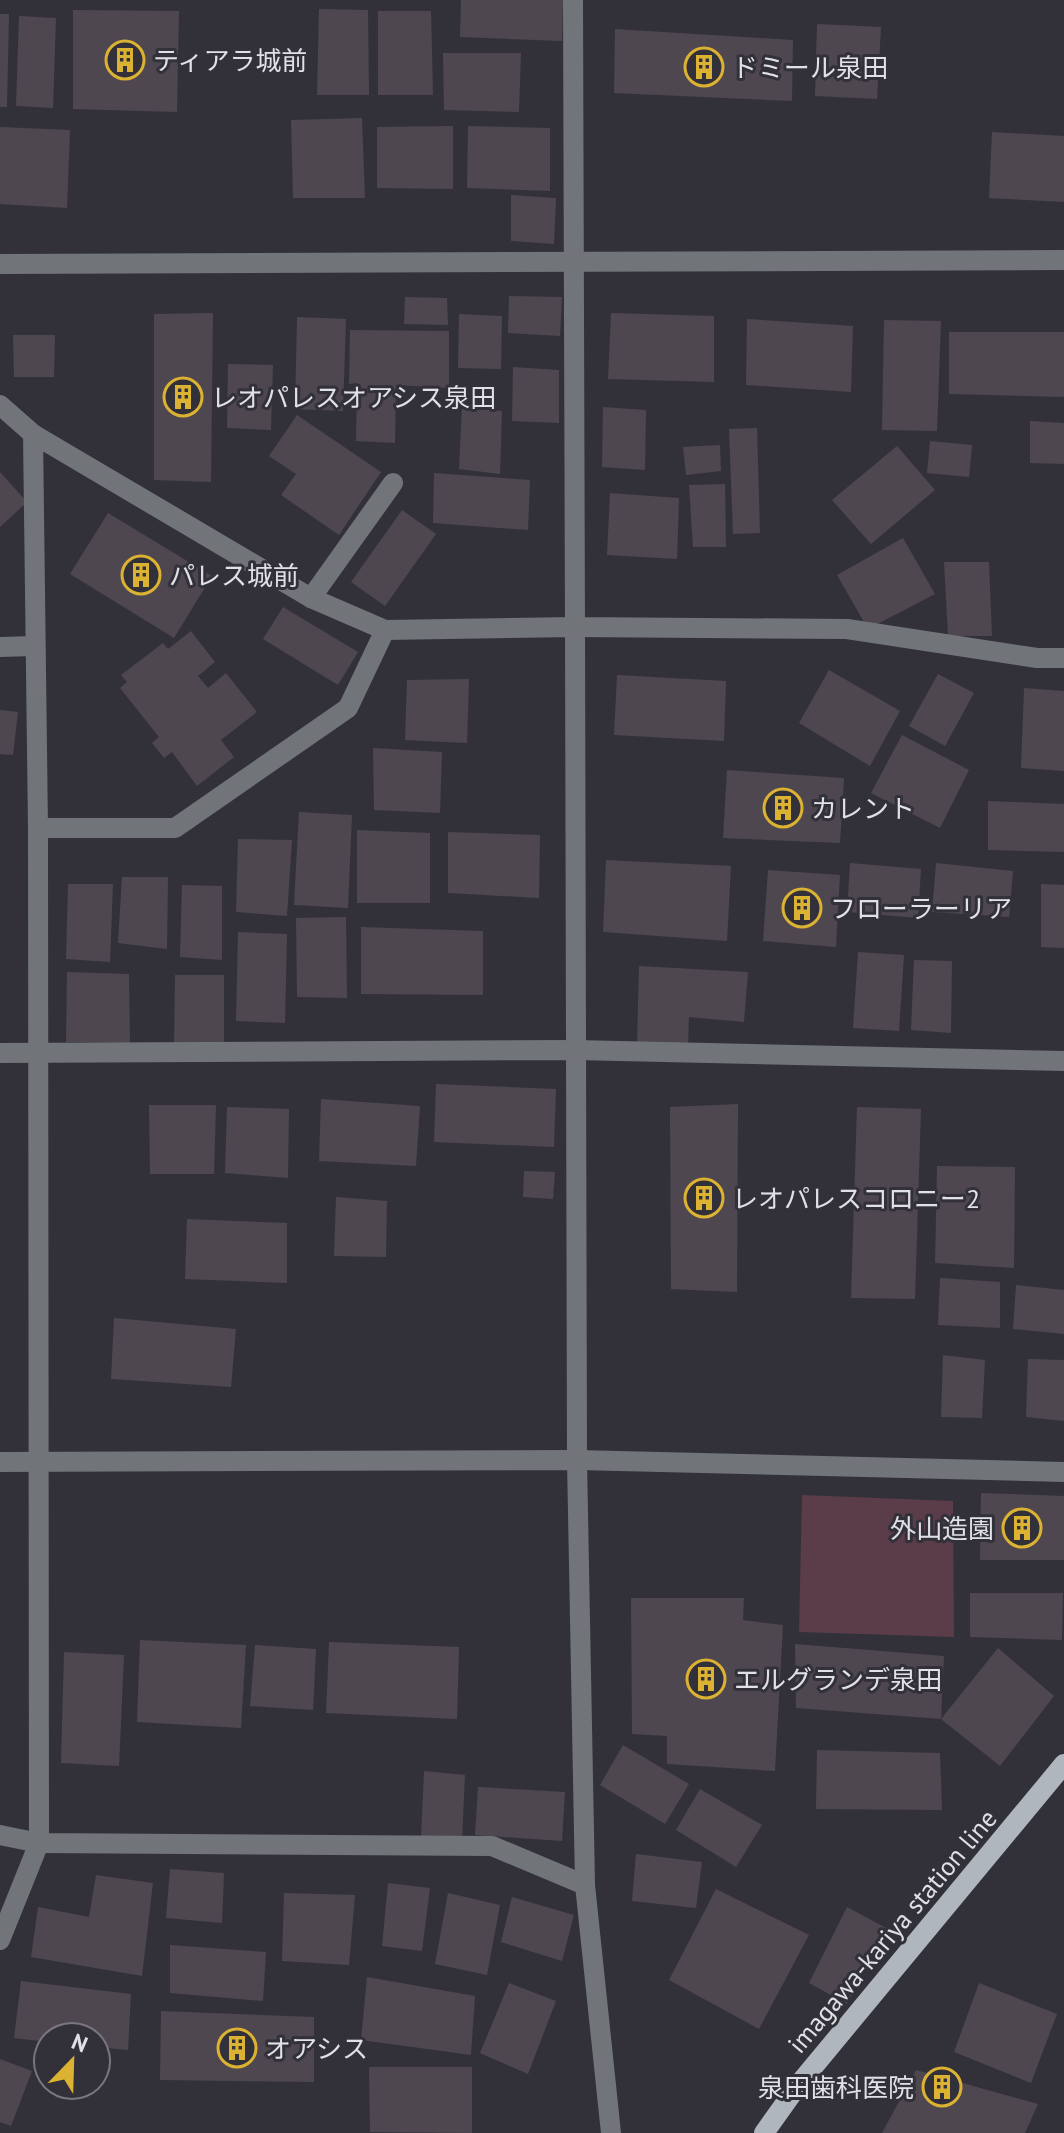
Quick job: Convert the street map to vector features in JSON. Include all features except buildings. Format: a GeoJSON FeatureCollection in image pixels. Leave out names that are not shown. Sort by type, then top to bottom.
{"type":"FeatureCollection","features":[{"type":"Feature","properties":{"kind":"main road","name":"imagawa-kariya station line"},"geometry":{"type":"LineString","coordinates":[[764,2133],[799,2084],[1064,1764]]}},
{"type":"Feature","properties":{"kind":"street"},"geometry":{"type":"LineString","coordinates":[[573,0],[577,1460],[585,1885],[611,2133]]}},
{"type":"Feature","properties":{"kind":"street"},"geometry":{"type":"LineString","coordinates":[[0,264],[1064,260]]}},
{"type":"Feature","properties":{"kind":"street"},"geometry":{"type":"LineString","coordinates":[[0,405],[33,434],[311,598],[385,630],[575,627],[847,629],[1037,658],[1064,658]]}},
{"type":"Feature","properties":{"kind":"street"},"geometry":{"type":"LineString","coordinates":[[0,1940],[39,1843],[36,1462],[38,828],[33,434]]}},
{"type":"Feature","properties":{"kind":"street"},"geometry":{"type":"LineString","coordinates":[[311,598],[393,483]]}},
{"type":"Feature","properties":{"kind":"street"},"geometry":{"type":"LineString","coordinates":[[38,828],[175,828],[348,708],[385,630]]}},
{"type":"Feature","properties":{"kind":"street"},"geometry":{"type":"LineString","coordinates":[[0,647],[34,646]]}},
{"type":"Feature","properties":{"kind":"street"},"geometry":{"type":"LineString","coordinates":[[0,1053],[575,1050],[1064,1061]]}},
{"type":"Feature","properties":{"kind":"street"},"geometry":{"type":"LineString","coordinates":[[0,1462],[577,1460],[1064,1472]]}},
{"type":"Feature","properties":{"kind":"street"},"geometry":{"type":"LineString","coordinates":[[0,1835],[39,1843],[492,1846],[585,1885]]}},
{"type":"Feature","properties":{"kind":"shaded area"},"geometry":{"type":"Polygon","coordinates":[[[802,1495],[953,1501],[954,1637],[799,1632],[802,1495]]]}},
{"type":"Feature","properties":{"kind":"place","name":"ティアラ城前"},"geometry":{"type":"Point","coordinates":[125,60]}},
{"type":"Feature","properties":{"kind":"place","name":"ドミール泉田"},"geometry":{"type":"Point","coordinates":[704,67]}},
{"type":"Feature","properties":{"kind":"place","name":"レオパレスオアシス泉田"},"geometry":{"type":"Point","coordinates":[183,397]}},
{"type":"Feature","properties":{"kind":"place","name":"パレス城前"},"geometry":{"type":"Point","coordinates":[141,575]}},
{"type":"Feature","properties":{"kind":"place","name":"カレント"},"geometry":{"type":"Point","coordinates":[783,808]}},
{"type":"Feature","properties":{"kind":"place","name":"フローラーリア"},"geometry":{"type":"Point","coordinates":[802,908]}},
{"type":"Feature","properties":{"kind":"place","name":"レオパレスコロニー2"},"geometry":{"type":"Point","coordinates":[704,1198]}},
{"type":"Feature","properties":{"kind":"place","name":"外山造園"},"geometry":{"type":"Point","coordinates":[1022,1528]}},
{"type":"Feature","properties":{"kind":"place","name":"エルグランデ泉田"},"geometry":{"type":"Point","coordinates":[706,1679]}},
{"type":"Feature","properties":{"kind":"place","name":"オアシス"},"geometry":{"type":"Point","coordinates":[237,2048]}},
{"type":"Feature","properties":{"kind":"place","name":"泉田歯科医院"},"geometry":{"type":"Point","coordinates":[942,2087]}}]}
